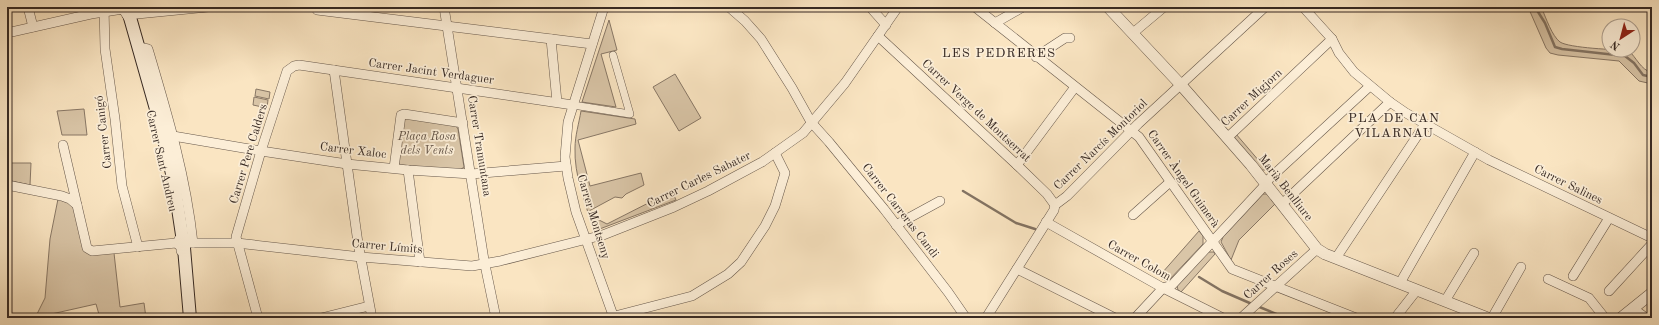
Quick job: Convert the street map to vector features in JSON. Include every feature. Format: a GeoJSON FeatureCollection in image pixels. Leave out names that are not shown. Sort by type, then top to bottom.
{"type":"FeatureCollection","features":[{"type":"Feature","properties":{"kind":"main road","name":"Carrer Sant Andreu"},"geometry":{"type":"LineString","coordinates":[[126,10],[144,48],[144,65],[168,135],[181,243],[182,318]]}},
{"type":"Feature","properties":{"kind":"main road","name":"Carrer Sant Andreu"},"geometry":{"type":"LineString","coordinates":[[126,10],[181,243]]}},
{"type":"Feature","properties":{"kind":"main road"},"geometry":{"type":"LineString","coordinates":[[181,243],[186,270],[190,318]]}},
{"type":"Feature","properties":{"kind":"street"},"geometry":{"type":"LineString","coordinates":[[28,7],[33,27]]}},
{"type":"Feature","properties":{"kind":"street"},"geometry":{"type":"LineString","coordinates":[[7,33],[105,10],[208,7]]}},
{"type":"Feature","properties":{"kind":"street","name":"Carrer Tramuntana"},"geometry":{"type":"LineString","coordinates":[[444,7],[485,264],[496,318]]}},
{"type":"Feature","properties":{"kind":"street","name":"Carrer Montseny"},"geometry":{"type":"LineString","coordinates":[[604,7],[573,105],[566,136],[566,166],[574,205],[611,318]]}},
{"type":"Feature","properties":{"kind":"street","name":"Carrer Carreras Candi"},"geometry":{"type":"LineString","coordinates":[[729,7],[745,20],[761,39],[792,88],[811,122],[896,225],[966,318]]}},
{"type":"Feature","properties":{"kind":"street"},"geometry":{"type":"LineString","coordinates":[[870,7],[886,24]]}},
{"type":"Feature","properties":{"kind":"street","name":"Carrer Carles Sabater"},"geometry":{"type":"LineString","coordinates":[[586,239],[616,231],[674,208],[745,172],[775,154],[803,133],[830,102],[898,7]]}},
{"type":"Feature","properties":{"kind":"street","name":"Carrer Àngel Guimerà"},"geometry":{"type":"LineString","coordinates":[[975,7],[1036,57],[1132,130],[1139,137],[1232,269],[1356,318]]}},
{"type":"Feature","properties":{"kind":"street"},"geometry":{"type":"LineString","coordinates":[[995,23],[1023,7]]}},
{"type":"Feature","properties":{"kind":"street","name":"Marià Benlliure"},"geometry":{"type":"LineString","coordinates":[[1108,7],[1181,85],[1227,138],[1266,184],[1317,249],[1336,258],[1488,318]]}},
{"type":"Feature","properties":{"kind":"street"},"geometry":{"type":"LineString","coordinates":[[1133,33],[1164,7]]}},
{"type":"Feature","properties":{"kind":"street","name":"Carrer Salines"},"geometry":{"type":"LineString","coordinates":[[1303,7],[1332,39],[1339,53],[1354,72],[1390,102],[1425,124],[1475,152],[1652,238]]}},
{"type":"Feature","properties":{"kind":"street","name":"Carrer Narcís Montoriol"},"geometry":{"type":"LineString","coordinates":[[986,318],[1054,210],[1055,205],[1067,196],[1132,130],[1262,9]]}},
{"type":"Feature","properties":{"kind":"street","name":"Carrer Canigó"},"geometry":{"type":"LineString","coordinates":[[105,10],[105,49],[115,119],[122,186],[138,247]]}},
{"type":"Feature","properties":{"kind":"street"},"geometry":{"type":"LineString","coordinates":[[126,10],[139,57],[144,65]]}},
{"type":"Feature","properties":{"kind":"street"},"geometry":{"type":"LineString","coordinates":[[317,10],[592,44]]}},
{"type":"Feature","properties":{"kind":"street","name":"Carrer Verge de Montserrat"},"geometry":{"type":"LineString","coordinates":[[878,36],[1017,164],[1047,194],[1055,205]]}},
{"type":"Feature","properties":{"kind":"street"},"geometry":{"type":"LineString","coordinates":[[1036,57],[1065,38],[1070,38]]}},
{"type":"Feature","properties":{"kind":"street"},"geometry":{"type":"LineString","coordinates":[[551,39],[557,102]]}},
{"type":"Feature","properties":{"kind":"street","name":"Carrer Migjorn"},"geometry":{"type":"LineString","coordinates":[[1227,138],[1332,39]]}},
{"type":"Feature","properties":{"kind":"street"},"geometry":{"type":"LineString","coordinates":[[144,48],[168,135],[159,133],[152,108],[147,99]]}},
{"type":"Feature","properties":{"kind":"street"},"geometry":{"type":"LineString","coordinates":[[573,105],[630,114],[613,55]]}},
{"type":"Feature","properties":{"kind":"street","name":"Carrer Jacint Verdaguer"},"geometry":{"type":"LineString","coordinates":[[287,72],[294,66],[299,65],[573,105]]}},
{"type":"Feature","properties":{"kind":"street"},"geometry":{"type":"LineString","coordinates":[[334,70],[346,164],[372,318]]}},
{"type":"Feature","properties":{"kind":"street","name":"Carrer Pere Calders"},"geometry":{"type":"LineString","coordinates":[[237,243],[236,237],[261,151],[287,72]]}},
{"type":"Feature","properties":{"kind":"street"},"geometry":{"type":"LineString","coordinates":[[1135,318],[1163,288],[1172,285],[1266,184],[1269,178],[1370,86]]}},
{"type":"Feature","properties":{"kind":"street"},"geometry":{"type":"LineString","coordinates":[[1017,164],[1075,87]]}},
{"type":"Feature","properties":{"kind":"street"},"geometry":{"type":"LineString","coordinates":[[1282,204],[1390,102]]}},
{"type":"Feature","properties":{"kind":"street"},"geometry":{"type":"LineString","coordinates":[[394,168],[401,115],[404,114],[463,123]]}},
{"type":"Feature","properties":{"kind":"street"},"geometry":{"type":"LineString","coordinates":[[1336,258],[1425,124]]}},
{"type":"Feature","properties":{"kind":"street","name":"Carrer Xaloc"},"geometry":{"type":"LineString","coordinates":[[168,135],[346,164],[408,170],[471,174],[566,166]]}},
{"type":"Feature","properties":{"kind":"street"},"geometry":{"type":"LineString","coordinates":[[63,145],[77,205]]}},
{"type":"Feature","properties":{"kind":"street"},"geometry":{"type":"LineString","coordinates":[[1400,283],[1475,152]]}},
{"type":"Feature","properties":{"kind":"street"},"geometry":{"type":"LineString","coordinates":[[611,318],[692,296],[728,274],[741,262],[757,239],[775,206],[785,173],[775,154]]}},
{"type":"Feature","properties":{"kind":"street"},"geometry":{"type":"LineString","coordinates":[[408,170],[420,262]]}},
{"type":"Feature","properties":{"kind":"street"},"geometry":{"type":"LineString","coordinates":[[1133,214],[1170,182]]}},
{"type":"Feature","properties":{"kind":"street"},"geometry":{"type":"LineString","coordinates":[[7,185],[62,196],[70,199],[77,205]]}},
{"type":"Feature","properties":{"kind":"street"},"geometry":{"type":"LineString","coordinates":[[896,225],[940,201]]}},
{"type":"Feature","properties":{"kind":"street","name":"Carrer Límits"},"geometry":{"type":"LineString","coordinates":[[77,205],[87,248],[92,251],[181,243],[237,243],[361,257],[472,266],[586,239]]}},
{"type":"Feature","properties":{"kind":"street"},"geometry":{"type":"LineString","coordinates":[[1573,276],[1609,218]]}},
{"type":"Feature","properties":{"kind":"street","name":"Carrer Colom"},"geometry":{"type":"LineString","coordinates":[[1046,222],[1163,288],[1223,318]]}},
{"type":"Feature","properties":{"kind":"street"},"geometry":{"type":"LineString","coordinates":[[237,243],[258,318]]}},
{"type":"Feature","properties":{"kind":"street"},"geometry":{"type":"LineString","coordinates":[[1609,291],[1652,244]]}},
{"type":"Feature","properties":{"kind":"street","name":"Carrer Roses"},"geometry":{"type":"LineString","coordinates":[[1241,318],[1317,249]]}},
{"type":"Feature","properties":{"kind":"street"},"geometry":{"type":"LineString","coordinates":[[1445,301],[1474,253]]}},
{"type":"Feature","properties":{"kind":"street"},"geometry":{"type":"LineString","coordinates":[[1492,318],[1521,267]]}},
{"type":"Feature","properties":{"kind":"street"},"geometry":{"type":"LineString","coordinates":[[1017,269],[1115,318]]}},
{"type":"Feature","properties":{"kind":"street"},"geometry":{"type":"LineString","coordinates":[[1548,279],[1589,298],[1605,318]]}},
{"type":"Feature","properties":{"kind":"street"},"geometry":{"type":"LineString","coordinates":[[1395,318],[1417,290]]}},
{"type":"Feature","properties":{"kind":"street"},"geometry":{"type":"LineString","coordinates":[[1621,318],[1652,293]]}},
{"type":"Feature","properties":{"kind":"street"},"geometry":{"type":"LineString","coordinates":[[181,300],[186,305],[186,318]]}},
{"type":"Feature","properties":{"kind":"street"},"geometry":{"type":"LineString","coordinates":[[321,318],[369,306]]}},
{"type":"Feature","properties":{"kind":"street"},"geometry":{"type":"LineString","coordinates":[[1634,309],[1646,318]]}},
{"type":"Feature","properties":{"kind":"green space"},"geometry":{"type":"Polygon","coordinates":[[[1528,7],[1540,7],[1542,9],[1552,31],[1560,42],[1573,46],[1601,49],[1601,58],[1635,58],[1644,69],[1652,73],[1652,84],[1639,81],[1619,61],[1558,55],[1550,53],[1546,48],[1528,7]]]}},
{"type":"Feature","properties":{"kind":"green space"},"geometry":{"type":"Polygon","coordinates":[[[609,20],[617,50],[601,54],[616,107],[582,102],[609,20]]]}},
{"type":"Feature","properties":{"kind":"green space"},"geometry":{"type":"Polygon","coordinates":[[[675,74],[701,118],[679,131],[653,87],[675,74]]]}},
{"type":"Feature","properties":{"kind":"green space"},"geometry":{"type":"Polygon","coordinates":[[[256,89],[270,92],[269,99],[255,96],[256,89]]]}},
{"type":"Feature","properties":{"kind":"green space"},"geometry":{"type":"Polygon","coordinates":[[[254,97],[268,100],[267,108],[253,105],[254,97]]]}},
{"type":"Feature","properties":{"kind":"green space"},"geometry":{"type":"Polygon","coordinates":[[[84,109],[87,135],[62,135],[57,111],[84,109]]]}},
{"type":"Feature","properties":{"kind":"green space"},"geometry":{"type":"Polygon","coordinates":[[[581,111],[635,119],[636,124],[578,140],[590,186],[641,173],[644,185],[626,194],[622,198],[615,197],[589,211],[591,216],[607,224],[672,191],[676,200],[597,230],[593,228],[576,168],[575,148],[581,111]]]}},
{"type":"Feature","properties":{"kind":"green space","name":"Plaça Rosa dels Vents"},"geometry":{"type":"Polygon","coordinates":[[[406,118],[456,126],[458,129],[464,167],[460,170],[400,165],[398,162],[403,120],[406,118]]]}},
{"type":"Feature","properties":{"kind":"green space"},"geometry":{"type":"Polygon","coordinates":[[[1236,134],[1267,170],[1262,170],[1235,139],[1234,135],[1236,134]]]}},
{"type":"Feature","properties":{"kind":"green space"},"geometry":{"type":"Polygon","coordinates":[[[7,163],[31,163],[30,185],[7,180],[7,163]]]}},
{"type":"Feature","properties":{"kind":"green space"},"geometry":{"type":"Polygon","coordinates":[[[1263,194],[1269,194],[1276,203],[1239,240],[1231,260],[1221,242],[1223,237],[1263,194]]]}},
{"type":"Feature","properties":{"kind":"green space"},"geometry":{"type":"Polygon","coordinates":[[[58,199],[69,203],[74,208],[84,245],[114,253],[120,307],[144,303],[146,318],[100,318],[96,304],[47,315],[43,318],[35,318],[45,298],[50,239],[58,199]]]}},
{"type":"Feature","properties":{"kind":"green space"},"geometry":{"type":"Polygon","coordinates":[[[1199,231],[1203,236],[1203,244],[1169,280],[1166,281],[1161,278],[1162,273],[1199,231]]]}},
{"type":"Feature","properties":{"kind":"green space"},"geometry":{"type":"Polygon","coordinates":[[[1208,252],[1214,252],[1215,254],[1181,292],[1178,290],[1177,286],[1208,252]]]}},
{"type":"Feature","properties":{"kind":"waterway"},"geometry":{"type":"LineString","coordinates":[[1535,7],[1545,23],[1555,47],[1625,56],[1634,63],[1643,75],[1652,77]]}},
{"type":"Feature","properties":{"kind":"waterway"},"geometry":{"type":"LineString","coordinates":[[963,191],[1016,223],[1035,229]]}},
{"type":"Feature","properties":{"kind":"waterway"},"geometry":{"type":"LineString","coordinates":[[1199,277],[1222,291],[1252,304]]}},
{"type":"Feature","properties":{"kind":"waterway"},"geometry":{"type":"LineString","coordinates":[[1257,306],[1286,318]]}},
{"type":"Feature","properties":{"kind":"district","name":"LES PEDRERES"},"geometry":{"type":"Point","coordinates":[999,53]}},
{"type":"Feature","properties":{"kind":"district","name":"PLA DE CAN VILARNAU"},"geometry":{"type":"Point","coordinates":[1394,126]}}]}
